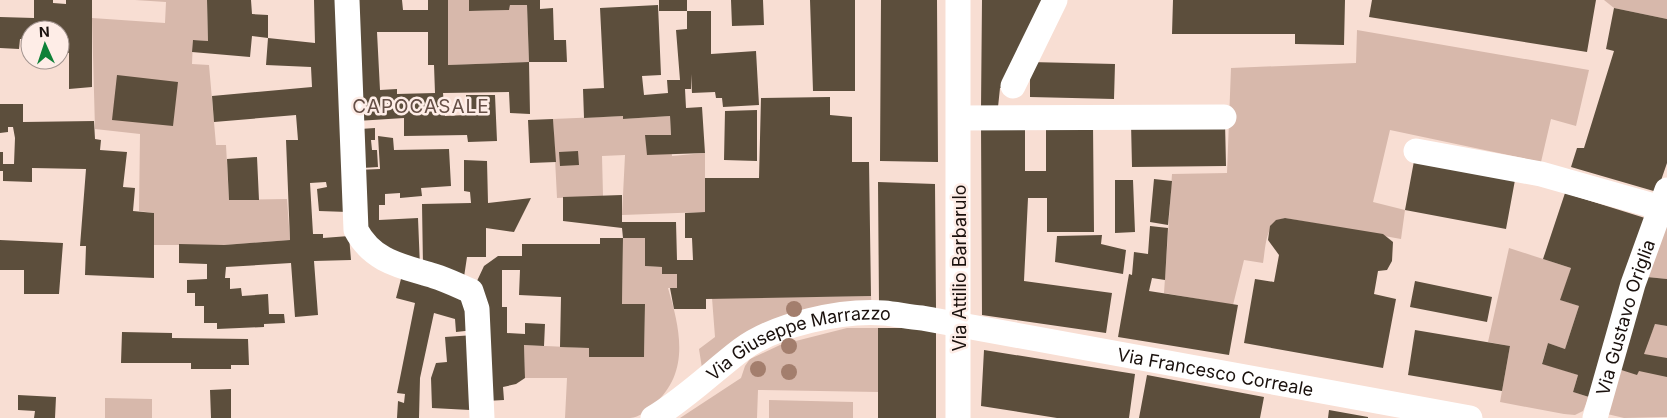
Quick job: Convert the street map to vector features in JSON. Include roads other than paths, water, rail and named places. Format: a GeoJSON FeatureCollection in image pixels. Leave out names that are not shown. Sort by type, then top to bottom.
{"type":"FeatureCollection","features":[{"type":"Feature","properties":{"kind":"street"},"geometry":{"type":"LineString","coordinates":[[347,0],[356,230],[364,245],[387,261],[437,276],[471,291],[477,309],[482,418]]}},
{"type":"Feature","properties":{"kind":"street","name":"Via Attilio Barbarulo"},"geometry":{"type":"LineString","coordinates":[[958,0],[960,326],[958,418]]}},
{"type":"Feature","properties":{"kind":"street"},"geometry":{"type":"LineString","coordinates":[[1013,86],[1055,0]]}},
{"type":"Feature","properties":{"kind":"street"},"geometry":{"type":"LineString","coordinates":[[959,118],[1224,117]]}},
{"type":"Feature","properties":{"kind":"street"},"geometry":{"type":"LineString","coordinates":[[1416,151],[1664,199]]}},
{"type":"Feature","properties":{"kind":"street","name":"Via Gustavo Origlia"},"geometry":{"type":"LineString","coordinates":[[1595,418],[1632,284],[1664,199]]}},
{"type":"Feature","properties":{"kind":"street","name":"Via Giuseppe Marrazzo"},"geometry":{"type":"LineString","coordinates":[[653,418],[676,404],[742,349],[776,331],[832,318],[877,313],[960,326]]}},
{"type":"Feature","properties":{"kind":"street","name":"Via Francesco Correale"},"geometry":{"type":"LineString","coordinates":[[960,326],[1470,418]]}},
{"type":"Feature","properties":{"kind":"district","name":"CAPOCASALE"},"geometry":{"type":"Point","coordinates":[421,106]}}]}
